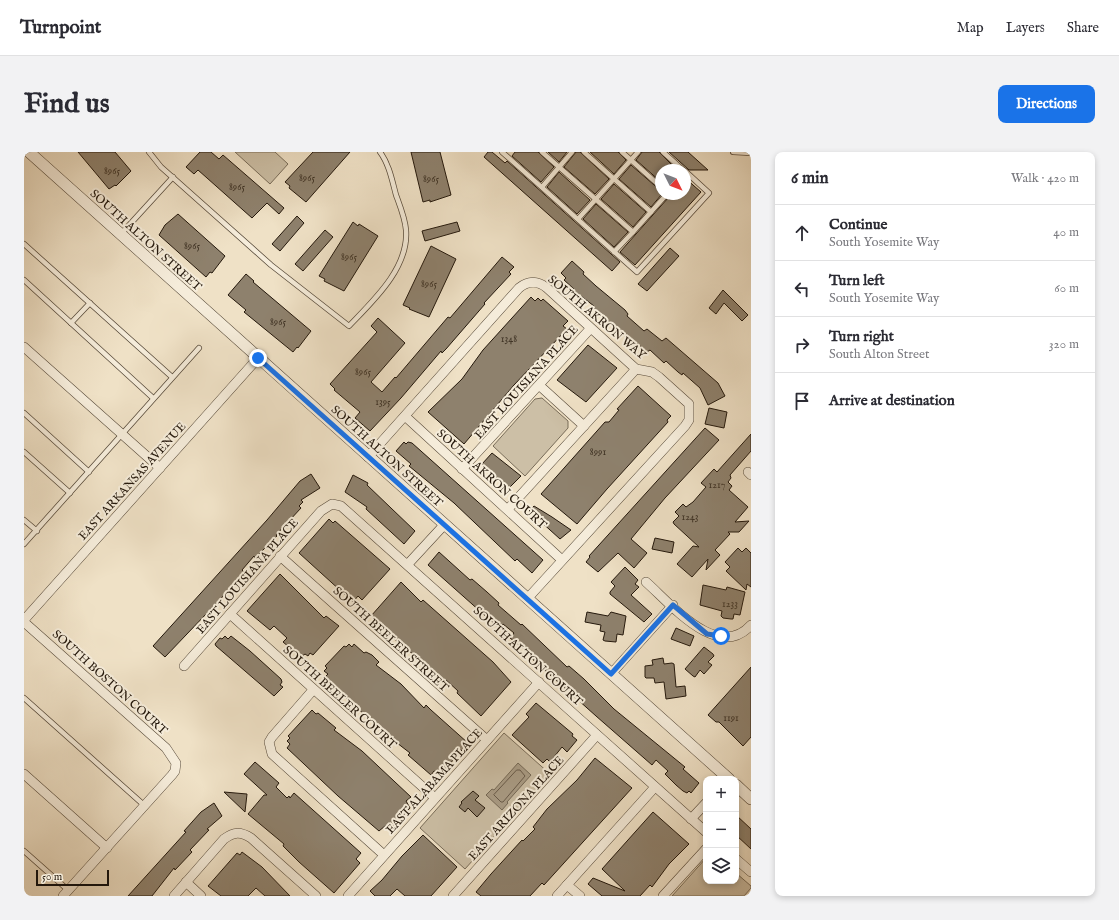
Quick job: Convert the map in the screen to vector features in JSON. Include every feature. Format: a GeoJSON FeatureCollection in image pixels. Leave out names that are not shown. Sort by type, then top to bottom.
{"type":"FeatureCollection","features":[{"type":"Feature","properties":{"kind":"street","name":"SOUTH ALTON STREET"},"geometry":{"type":"LineString","coordinates":[[29,152],[726,776]]}},
{"type":"Feature","properties":{"kind":"street","name":"SOUTH AKRON WAY"},"geometry":{"type":"LineString","coordinates":[[368,457],[406,417],[524,284],[535,282],[541,284],[636,369],[652,372],[680,394],[689,404],[689,420],[527,599]]}},
{"type":"Feature","properties":{"kind":"street","name":"EAST LOUISIANA PLACE"},"geometry":{"type":"LineString","coordinates":[[462,469],[540,386],[590,329]]}},
{"type":"Feature","properties":{"kind":"street"},"geometry":{"type":"LineString","coordinates":[[24,347],[160,468]]}},
{"type":"Feature","properties":{"kind":"street","name":"EAST ARKANSAS AVENUE"},"geometry":{"type":"LineString","coordinates":[[24,621],[258,358]]}},
{"type":"Feature","properties":{"kind":"street"},"geometry":{"type":"LineString","coordinates":[[508,509],[636,369]]}},
{"type":"Feature","properties":{"kind":"street"},"geometry":{"type":"LineString","coordinates":[[540,386],[584,426]]}},
{"type":"Feature","properties":{"kind":"street","name":"SOUTH AKRON COURT"},"geometry":{"type":"LineString","coordinates":[[406,417],[562,560]]}},
{"type":"Feature","properties":{"kind":"street","name":"EAST LOUISIANA PLACE"},"geometry":{"type":"LineString","coordinates":[[184,666],[321,511],[332,504]]}},
{"type":"Feature","properties":{"kind":"street","name":"SOUTH ALTON COURT"},"geometry":{"type":"LineString","coordinates":[[332,504],[341,506],[345,509],[408,564],[703,829]]}},
{"type":"Feature","properties":{"kind":"street"},"geometry":{"type":"LineString","coordinates":[[408,564],[444,525]]}},
{"type":"Feature","properties":{"kind":"street","name":"SOUTH BEELER STREET"},"geometry":{"type":"LineString","coordinates":[[280,556],[487,740]]}},
{"type":"Feature","properties":{"kind":"street"},"geometry":{"type":"LineString","coordinates":[[646,582],[707,634],[732,638],[743,634],[751,625]]}},
{"type":"Feature","properties":{"kind":"street"},"geometry":{"type":"LineString","coordinates":[[611,674],[673,605]]}},
{"type":"Feature","properties":{"kind":"street","name":"SOUTH BEELER COURT"},"geometry":{"type":"LineString","coordinates":[[230,614],[435,798]]}},
{"type":"Feature","properties":{"kind":"street","name":"SOUTH BOSTON COURT"},"geometry":{"type":"LineString","coordinates":[[24,621],[166,748],[176,763],[175,771],[145,806]]}},
{"type":"Feature","properties":{"kind":"street","name":"EAST ALABAMA PLACE"},"geometry":{"type":"LineString","coordinates":[[348,896],[539,682]]}},
{"type":"Feature","properties":{"kind":"street"},"geometry":{"type":"LineString","coordinates":[[313,690],[272,737],[269,742],[272,754],[384,855]]}},
{"type":"Feature","properties":{"kind":"street","name":"EAST ARIZONA PLACE"},"geometry":{"type":"LineString","coordinates":[[459,894],[597,735]]}},
{"type":"Feature","properties":{"kind":"street"},"geometry":{"type":"LineString","coordinates":[[24,774],[106,848]]}},
{"type":"Feature","properties":{"kind":"street"},"geometry":{"type":"LineString","coordinates":[[557,896],[655,787]]}},
{"type":"Feature","properties":{"kind":"street","name":"SOUTH ALTON STREET"},"geometry":{"type":"LineString","coordinates":[[739,788],[751,799]]}},
{"type":"Feature","properties":{"kind":"street"},"geometry":{"type":"LineString","coordinates":[[66,893],[145,806]]}},
{"type":"Feature","properties":{"kind":"street"},"geometry":{"type":"LineString","coordinates":[[691,819],[703,806]]}},
{"type":"Feature","properties":{"kind":"street"},"geometry":{"type":"LineString","coordinates":[[174,896],[224,839],[232,834],[240,832],[251,838],[316,896]]}},
{"type":"Feature","properties":{"kind":"street"},"geometry":{"type":"LineString","coordinates":[[663,896],[703,852]]}},
{"type":"Feature","properties":{"kind":"street"},"geometry":{"type":"LineString","coordinates":[[739,862],[751,872]]}},
{"type":"Feature","properties":{"kind":"street"},"geometry":{"type":"LineString","coordinates":[[186,882],[201,896]]}},
{"type":"Feature","properties":{"kind":"street"},"geometry":{"type":"LineString","coordinates":[[568,885],[580,896]]}},
{"type":"Feature","properties":{"kind":"lane"},"geometry":{"type":"LineString","coordinates":[[149,152],[173,177],[271,265],[349,326],[391,277],[401,257],[406,238],[405,225],[386,161],[380,152]]}},
{"type":"Feature","properties":{"kind":"lane"},"geometry":{"type":"LineString","coordinates":[[542,152],[633,232]]}},
{"type":"Feature","properties":{"kind":"lane"},"geometry":{"type":"LineString","coordinates":[[542,187],[572,152]]}},
{"type":"Feature","properties":{"kind":"lane"},"geometry":{"type":"LineString","coordinates":[[584,152],[651,212]]}},
{"type":"Feature","properties":{"kind":"lane"},"geometry":{"type":"LineString","coordinates":[[622,152],[655,182]]}},
{"type":"Feature","properties":{"kind":"lane"},"geometry":{"type":"LineString","coordinates":[[578,219],[638,152]]}},
{"type":"Feature","properties":{"kind":"lane"},"geometry":{"type":"LineString","coordinates":[[663,152],[676,164]]}},
{"type":"Feature","properties":{"kind":"lane"},"geometry":{"type":"LineString","coordinates":[[733,152],[751,153]]}},
{"type":"Feature","properties":{"kind":"lane"},"geometry":{"type":"LineString","coordinates":[[506,153],[637,272],[709,193],[691,177]]}},
{"type":"Feature","properties":{"kind":"lane"},"geometry":{"type":"LineString","coordinates":[[121,234],[173,177]]}},
{"type":"Feature","properties":{"kind":"lane"},"geometry":{"type":"LineString","coordinates":[[614,252],[662,200]]}},
{"type":"Feature","properties":{"kind":"lane"},"geometry":{"type":"LineString","coordinates":[[24,244],[172,377]]}},
{"type":"Feature","properties":{"kind":"lane"},"geometry":{"type":"LineString","coordinates":[[24,280],[154,398]]}},
{"type":"Feature","properties":{"kind":"lane"},"geometry":{"type":"LineString","coordinates":[[71,323],[90,303]]}},
{"type":"Feature","properties":{"kind":"lane"},"geometry":{"type":"LineString","coordinates":[[24,544],[199,348]]}},
{"type":"Feature","properties":{"kind":"lane"},"geometry":{"type":"LineString","coordinates":[[24,413],[89,472]]}},
{"type":"Feature","properties":{"kind":"lane"},"geometry":{"type":"LineString","coordinates":[[24,452],[70,493]]}},
{"type":"Feature","properties":{"kind":"lane"},"geometry":{"type":"LineString","coordinates":[[24,520],[36,530]]}},
{"type":"Feature","properties":{"kind":"lane"},"geometry":{"type":"LineString","coordinates":[[24,698],[145,806]]}},
{"type":"Feature","properties":{"kind":"lane"},"geometry":{"type":"LineString","coordinates":[[24,851],[66,893]]}},
{"type":"Feature","properties":{"kind":"shaded area"},"geometry":{"type":"Polygon","coordinates":[[[235,152],[275,152],[288,164],[270,184],[235,152]]]}},
{"type":"Feature","properties":{"kind":"shaded area"},"geometry":{"type":"Polygon","coordinates":[[[542,398],[568,421],[568,428],[525,476],[493,446],[535,399],[542,398]]]}},
{"type":"Feature","properties":{"kind":"shaded area"},"geometry":{"type":"Polygon","coordinates":[[[504,733],[550,774],[465,869],[420,828],[504,733]]]}},
{"type":"Feature","properties":{"kind":"shaded area"},"geometry":{"type":"Polygon","coordinates":[[[703,861],[703,884],[739,884],[739,876],[751,886],[744,896],[672,896],[703,861]]]}},
{"type":"Feature","properties":{"kind":"water"},"geometry":{"type":"Polygon","coordinates":[[[518,763],[531,775],[507,802],[508,803],[502,810],[486,795],[492,789],[494,790],[518,763]]]}},
{"type":"Feature","properties":{"kind":"building"},"geometry":{"type":"Polygon","coordinates":[[[78,152],[115,152],[131,171],[116,186],[115,185],[109,189],[78,152]]]}},
{"type":"Feature","properties":{"kind":"building"},"geometry":{"type":"Polygon","coordinates":[[[200,152],[211,152],[219,159],[223,155],[284,208],[279,214],[267,203],[252,218],[198,170],[194,174],[186,167],[200,152]]]}},
{"type":"Feature","properties":{"kind":"building"},"geometry":{"type":"Polygon","coordinates":[[[313,152],[350,152],[306,202],[289,188],[290,186],[285,182],[313,152]]]}},
{"type":"Feature","properties":{"kind":"building"},"geometry":{"type":"Polygon","coordinates":[[[411,152],[440,152],[451,195],[430,202],[430,200],[423,202],[411,152]]]}},
{"type":"Feature","properties":{"kind":"building"},"geometry":{"type":"Polygon","coordinates":[[[488,152],[492,152],[505,163],[507,161],[620,262],[612,271],[484,157],[488,152]]]}},
{"type":"Feature","properties":{"kind":"building"},"geometry":{"type":"Polygon","coordinates":[[[515,152],[538,152],[554,167],[541,182],[512,156],[515,152]]]}},
{"type":"Feature","properties":{"kind":"building"},"geometry":{"type":"Polygon","coordinates":[[[548,152],[567,152],[559,162],[548,152]]]}},
{"type":"Feature","properties":{"kind":"building"},"geometry":{"type":"Polygon","coordinates":[[[576,152],[580,152],[609,179],[595,194],[564,167],[576,152]]]}},
{"type":"Feature","properties":{"kind":"building"},"geometry":{"type":"Polygon","coordinates":[[[590,152],[618,152],[626,160],[614,174],[590,152]]]}},
{"type":"Feature","properties":{"kind":"building"},"geometry":{"type":"Polygon","coordinates":[[[642,152],[659,152],[671,164],[655,164],[655,177],[636,160],[642,152]]]}},
{"type":"Feature","properties":{"kind":"building"},"geometry":{"type":"Polygon","coordinates":[[[669,152],[688,152],[708,170],[691,170],[691,164],[682,164],[669,152]]]}},
{"type":"Feature","properties":{"kind":"building"},"geometry":{"type":"Polygon","coordinates":[[[631,165],[655,186],[655,200],[657,200],[651,207],[619,179],[631,165]]]}},
{"type":"Feature","properties":{"kind":"building"},"geometry":{"type":"Polygon","coordinates":[[[559,172],[590,200],[577,214],[547,187],[559,172]]]}},
{"type":"Feature","properties":{"kind":"building"},"geometry":{"type":"Polygon","coordinates":[[[691,183],[701,192],[635,265],[620,252],[666,200],[691,200],[691,183]]]}},
{"type":"Feature","properties":{"kind":"building"},"geometry":{"type":"Polygon","coordinates":[[[614,184],[646,212],[633,227],[601,199],[614,184]]]}},
{"type":"Feature","properties":{"kind":"building"},"geometry":{"type":"Polygon","coordinates":[[[596,204],[628,232],[614,247],[583,219],[596,204]]]}},
{"type":"Feature","properties":{"kind":"building"},"geometry":{"type":"Polygon","coordinates":[[[178,214],[225,256],[212,273],[210,272],[206,277],[159,235],[165,225],[178,214]]]}},
{"type":"Feature","properties":{"kind":"building"},"geometry":{"type":"Polygon","coordinates":[[[297,216],[304,223],[280,251],[272,244],[297,216]]]}},
{"type":"Feature","properties":{"kind":"building"},"geometry":{"type":"Polygon","coordinates":[[[353,222],[378,236],[344,291],[324,281],[325,279],[319,276],[353,222]]]}},
{"type":"Feature","properties":{"kind":"building"},"geometry":{"type":"Polygon","coordinates":[[[457,222],[460,231],[425,241],[422,231],[457,222]]]}},
{"type":"Feature","properties":{"kind":"building"},"geometry":{"type":"Polygon","coordinates":[[[325,230],[333,237],[303,271],[295,264],[325,230]]]}},
{"type":"Feature","properties":{"kind":"building"},"geometry":{"type":"Polygon","coordinates":[[[431,246],[456,259],[429,317],[403,305],[431,246]]]}},
{"type":"Feature","properties":{"kind":"building"},"geometry":{"type":"Polygon","coordinates":[[[670,248],[679,256],[647,291],[638,284],[670,248]]]}},
{"type":"Feature","properties":{"kind":"building"},"geometry":{"type":"Polygon","coordinates":[[[502,257],[514,267],[509,272],[511,274],[484,303],[485,304],[446,349],[442,353],[441,351],[401,398],[370,431],[355,418],[360,412],[334,390],[335,389],[330,384],[377,332],[371,326],[378,318],[405,343],[371,382],[382,392],[395,377],[396,378],[448,317],[450,318],[502,257]]]}},
{"type":"Feature","properties":{"kind":"building"},"geometry":{"type":"Polygon","coordinates":[[[572,261],[584,272],[583,274],[625,310],[628,314],[627,316],[644,331],[647,329],[662,341],[666,338],[718,383],[725,396],[708,405],[700,388],[683,373],[682,375],[666,361],[664,363],[650,350],[647,352],[632,339],[630,341],[593,307],[594,306],[573,290],[574,289],[564,280],[566,278],[561,273],[572,261]]]}},
{"type":"Feature","properties":{"kind":"building"},"geometry":{"type":"Polygon","coordinates":[[[246,274],[254,281],[253,282],[311,331],[293,352],[244,312],[246,310],[228,295],[246,274]]]}},
{"type":"Feature","properties":{"kind":"building"},"geometry":{"type":"Polygon","coordinates":[[[723,290],[748,315],[742,321],[724,303],[716,314],[709,308],[723,290]]]}},
{"type":"Feature","properties":{"kind":"building"},"geometry":{"type":"Polygon","coordinates":[[[531,297],[535,301],[538,298],[541,301],[543,299],[568,321],[563,326],[567,329],[514,385],[464,444],[428,412],[462,379],[483,350],[531,297]]]}},
{"type":"Feature","properties":{"kind":"building"},"geometry":{"type":"Polygon","coordinates":[[[588,345],[617,368],[586,402],[557,380],[588,345]]]}},
{"type":"Feature","properties":{"kind":"building"},"geometry":{"type":"Polygon","coordinates":[[[638,386],[671,416],[667,420],[668,422],[577,524],[541,494],[605,422],[609,422],[619,410],[617,409],[638,386]]]}},
{"type":"Feature","properties":{"kind":"building"},"geometry":{"type":"Polygon","coordinates":[[[709,408],[727,412],[724,428],[705,424],[709,408]]]}},
{"type":"Feature","properties":{"kind":"building"},"geometry":{"type":"Polygon","coordinates":[[[705,428],[719,440],[665,498],[631,539],[647,553],[634,568],[618,553],[598,572],[586,562],[590,557],[589,556],[705,428]]]}},
{"type":"Feature","properties":{"kind":"building"},"geometry":{"type":"Polygon","coordinates":[[[751,434],[751,451],[730,475],[731,478],[728,482],[732,486],[729,490],[748,507],[735,522],[749,521],[739,532],[728,532],[730,534],[715,550],[720,555],[706,570],[708,559],[692,577],[677,564],[693,546],[699,547],[674,524],[673,522],[679,516],[675,512],[683,504],[686,507],[693,502],[706,487],[701,483],[714,469],[717,472],[751,434]]]}},
{"type":"Feature","properties":{"kind":"building"},"geometry":{"type":"Polygon","coordinates":[[[404,442],[406,444],[408,442],[412,443],[543,560],[532,573],[517,559],[515,561],[454,503],[409,466],[411,464],[396,451],[404,442]]]}},
{"type":"Feature","properties":{"kind":"building"},"geometry":{"type":"Polygon","coordinates":[[[492,453],[521,476],[508,489],[482,464],[492,453]]]}},
{"type":"Feature","properties":{"kind":"building"},"geometry":{"type":"Polygon","coordinates":[[[311,474],[320,488],[301,500],[303,502],[299,506],[301,508],[276,535],[277,536],[255,558],[254,556],[242,570],[244,572],[229,590],[165,657],[153,646],[267,520],[300,481],[311,474]]]}},
{"type":"Feature","properties":{"kind":"building"},"geometry":{"type":"Polygon","coordinates":[[[353,475],[368,483],[367,485],[415,531],[404,544],[366,509],[367,507],[345,492],[353,475]]]}},
{"type":"Feature","properties":{"kind":"building"},"geometry":{"type":"Polygon","coordinates":[[[534,506],[571,530],[560,539],[529,511],[534,506]]]}},
{"type":"Feature","properties":{"kind":"building"},"geometry":{"type":"Polygon","coordinates":[[[329,519],[333,523],[335,521],[390,569],[362,600],[358,596],[353,602],[299,553],[329,519]]]}},
{"type":"Feature","properties":{"kind":"building"},"geometry":{"type":"Polygon","coordinates":[[[655,538],[674,542],[672,553],[652,549],[655,538]]]}},
{"type":"Feature","properties":{"kind":"building"},"geometry":{"type":"Polygon","coordinates":[[[738,548],[742,552],[746,548],[751,553],[751,587],[747,584],[746,590],[726,571],[730,567],[725,562],[738,548]]]}},
{"type":"Feature","properties":{"kind":"building"},"geometry":{"type":"Polygon","coordinates":[[[439,552],[470,580],[472,579],[487,592],[499,603],[498,605],[521,625],[522,624],[567,667],[569,666],[584,679],[614,709],[685,767],[683,769],[699,783],[691,793],[689,791],[687,793],[683,791],[676,785],[665,774],[668,771],[656,760],[652,765],[530,657],[532,655],[510,638],[514,633],[503,624],[499,628],[428,565],[439,552]]]}},
{"type":"Feature","properties":{"kind":"building"},"geometry":{"type":"Polygon","coordinates":[[[625,567],[638,580],[635,584],[639,587],[631,595],[652,614],[644,622],[610,594],[615,586],[611,582],[625,567]]]}},
{"type":"Feature","properties":{"kind":"building"},"geometry":{"type":"Polygon","coordinates":[[[280,574],[324,618],[326,616],[339,626],[313,655],[310,653],[308,656],[305,654],[301,657],[283,642],[287,638],[274,626],[270,630],[247,611],[280,574]]]}},
{"type":"Feature","properties":{"kind":"building"},"geometry":{"type":"Polygon","coordinates":[[[401,582],[421,602],[423,600],[493,662],[511,682],[481,716],[445,679],[443,682],[424,666],[419,661],[420,660],[386,632],[371,616],[401,582]]]}},
{"type":"Feature","properties":{"kind":"building"},"geometry":{"type":"Polygon","coordinates":[[[703,585],[726,590],[727,587],[745,592],[740,615],[734,614],[733,619],[723,618],[721,616],[722,611],[700,605],[703,585]]]}},
{"type":"Feature","properties":{"kind":"building"},"geometry":{"type":"Polygon","coordinates":[[[587,612],[608,616],[611,612],[626,616],[623,635],[617,634],[616,642],[603,640],[605,632],[600,631],[601,625],[585,622],[587,612]]]}},
{"type":"Feature","properties":{"kind":"building"},"geometry":{"type":"Polygon","coordinates":[[[676,628],[694,636],[690,646],[671,639],[676,628]]]}},
{"type":"Feature","properties":{"kind":"building"},"geometry":{"type":"Polygon","coordinates":[[[225,636],[228,639],[231,636],[281,679],[282,682],[280,685],[283,687],[274,696],[216,646],[215,644],[220,638],[222,639],[225,636]]]}},
{"type":"Feature","properties":{"kind":"building"},"geometry":{"type":"Polygon","coordinates":[[[349,644],[352,647],[354,644],[364,653],[366,652],[372,655],[379,662],[376,665],[401,684],[424,708],[426,705],[468,743],[441,774],[434,771],[431,775],[408,755],[410,753],[388,736],[324,678],[328,674],[324,671],[327,668],[325,666],[344,646],[346,647],[349,644]]]}},
{"type":"Feature","properties":{"kind":"building"},"geometry":{"type":"Polygon","coordinates":[[[704,647],[714,656],[708,662],[712,665],[704,674],[700,670],[695,677],[685,669],[704,647]]]}},
{"type":"Feature","properties":{"kind":"building"},"geometry":{"type":"Polygon","coordinates":[[[663,658],[664,664],[674,664],[676,687],[685,686],[686,696],[666,699],[664,682],[655,683],[654,678],[645,677],[645,666],[653,665],[652,660],[663,658]]]}},
{"type":"Feature","properties":{"kind":"building"},"geometry":{"type":"Polygon","coordinates":[[[751,667],[751,737],[743,746],[719,722],[716,722],[708,715],[751,667]]]}},
{"type":"Feature","properties":{"kind":"building"},"geometry":{"type":"Polygon","coordinates":[[[536,703],[573,734],[572,736],[577,740],[567,752],[562,747],[550,762],[547,759],[543,763],[512,735],[529,717],[526,714],[536,703]]]}},
{"type":"Feature","properties":{"kind":"building"},"geometry":{"type":"Polygon","coordinates":[[[312,710],[336,728],[334,730],[362,751],[411,797],[406,801],[410,808],[391,829],[385,826],[379,831],[338,796],[287,748],[290,744],[287,741],[290,738],[288,736],[312,710]]]}},
{"type":"Feature","properties":{"kind":"building"},"geometry":{"type":"Polygon","coordinates":[[[595,758],[632,788],[544,885],[542,883],[530,896],[481,896],[476,892],[522,840],[523,841],[535,829],[533,827],[547,809],[577,780],[595,758]]]}},
{"type":"Feature","properties":{"kind":"building"},"geometry":{"type":"Polygon","coordinates":[[[255,762],[279,783],[276,787],[287,798],[289,796],[290,798],[294,793],[361,853],[356,859],[360,863],[334,893],[299,862],[283,846],[284,844],[248,814],[264,795],[267,795],[244,774],[255,762]]]}},
{"type":"Feature","properties":{"kind":"building"},"geometry":{"type":"Polygon","coordinates":[[[473,791],[479,796],[475,800],[485,808],[477,817],[468,808],[465,812],[459,807],[462,803],[461,802],[473,791]]]}},
{"type":"Feature","properties":{"kind":"building"},"geometry":{"type":"Polygon","coordinates":[[[224,792],[247,794],[245,812],[224,792]]]}},
{"type":"Feature","properties":{"kind":"building"},"geometry":{"type":"Polygon","coordinates":[[[214,803],[222,816],[207,829],[209,830],[190,850],[192,852],[175,870],[174,868],[152,896],[128,896],[186,832],[184,831],[201,812],[214,803]]]}},
{"type":"Feature","properties":{"kind":"building"},"geometry":{"type":"Polygon","coordinates":[[[653,812],[689,844],[669,864],[652,887],[650,885],[640,896],[602,896],[588,884],[593,878],[625,891],[602,869],[653,812]]]}},
{"type":"Feature","properties":{"kind":"building"},"geometry":{"type":"Polygon","coordinates":[[[739,818],[751,829],[751,849],[739,838],[739,818]]]}},
{"type":"Feature","properties":{"kind":"building"},"geometry":{"type":"Polygon","coordinates":[[[423,835],[457,867],[431,896],[405,896],[397,889],[390,896],[375,896],[370,891],[423,835]]]}},
{"type":"Feature","properties":{"kind":"building"},"geometry":{"type":"Polygon","coordinates":[[[242,852],[262,867],[290,896],[265,896],[256,888],[248,896],[221,896],[208,886],[237,853],[240,855],[242,852]]]}},
{"type":"Feature","properties":{"kind":"route"},"geometry":{"type":"LineString","coordinates":[[258,358],[611,674],[673,605],[707,634],[721,636]]}}]}
